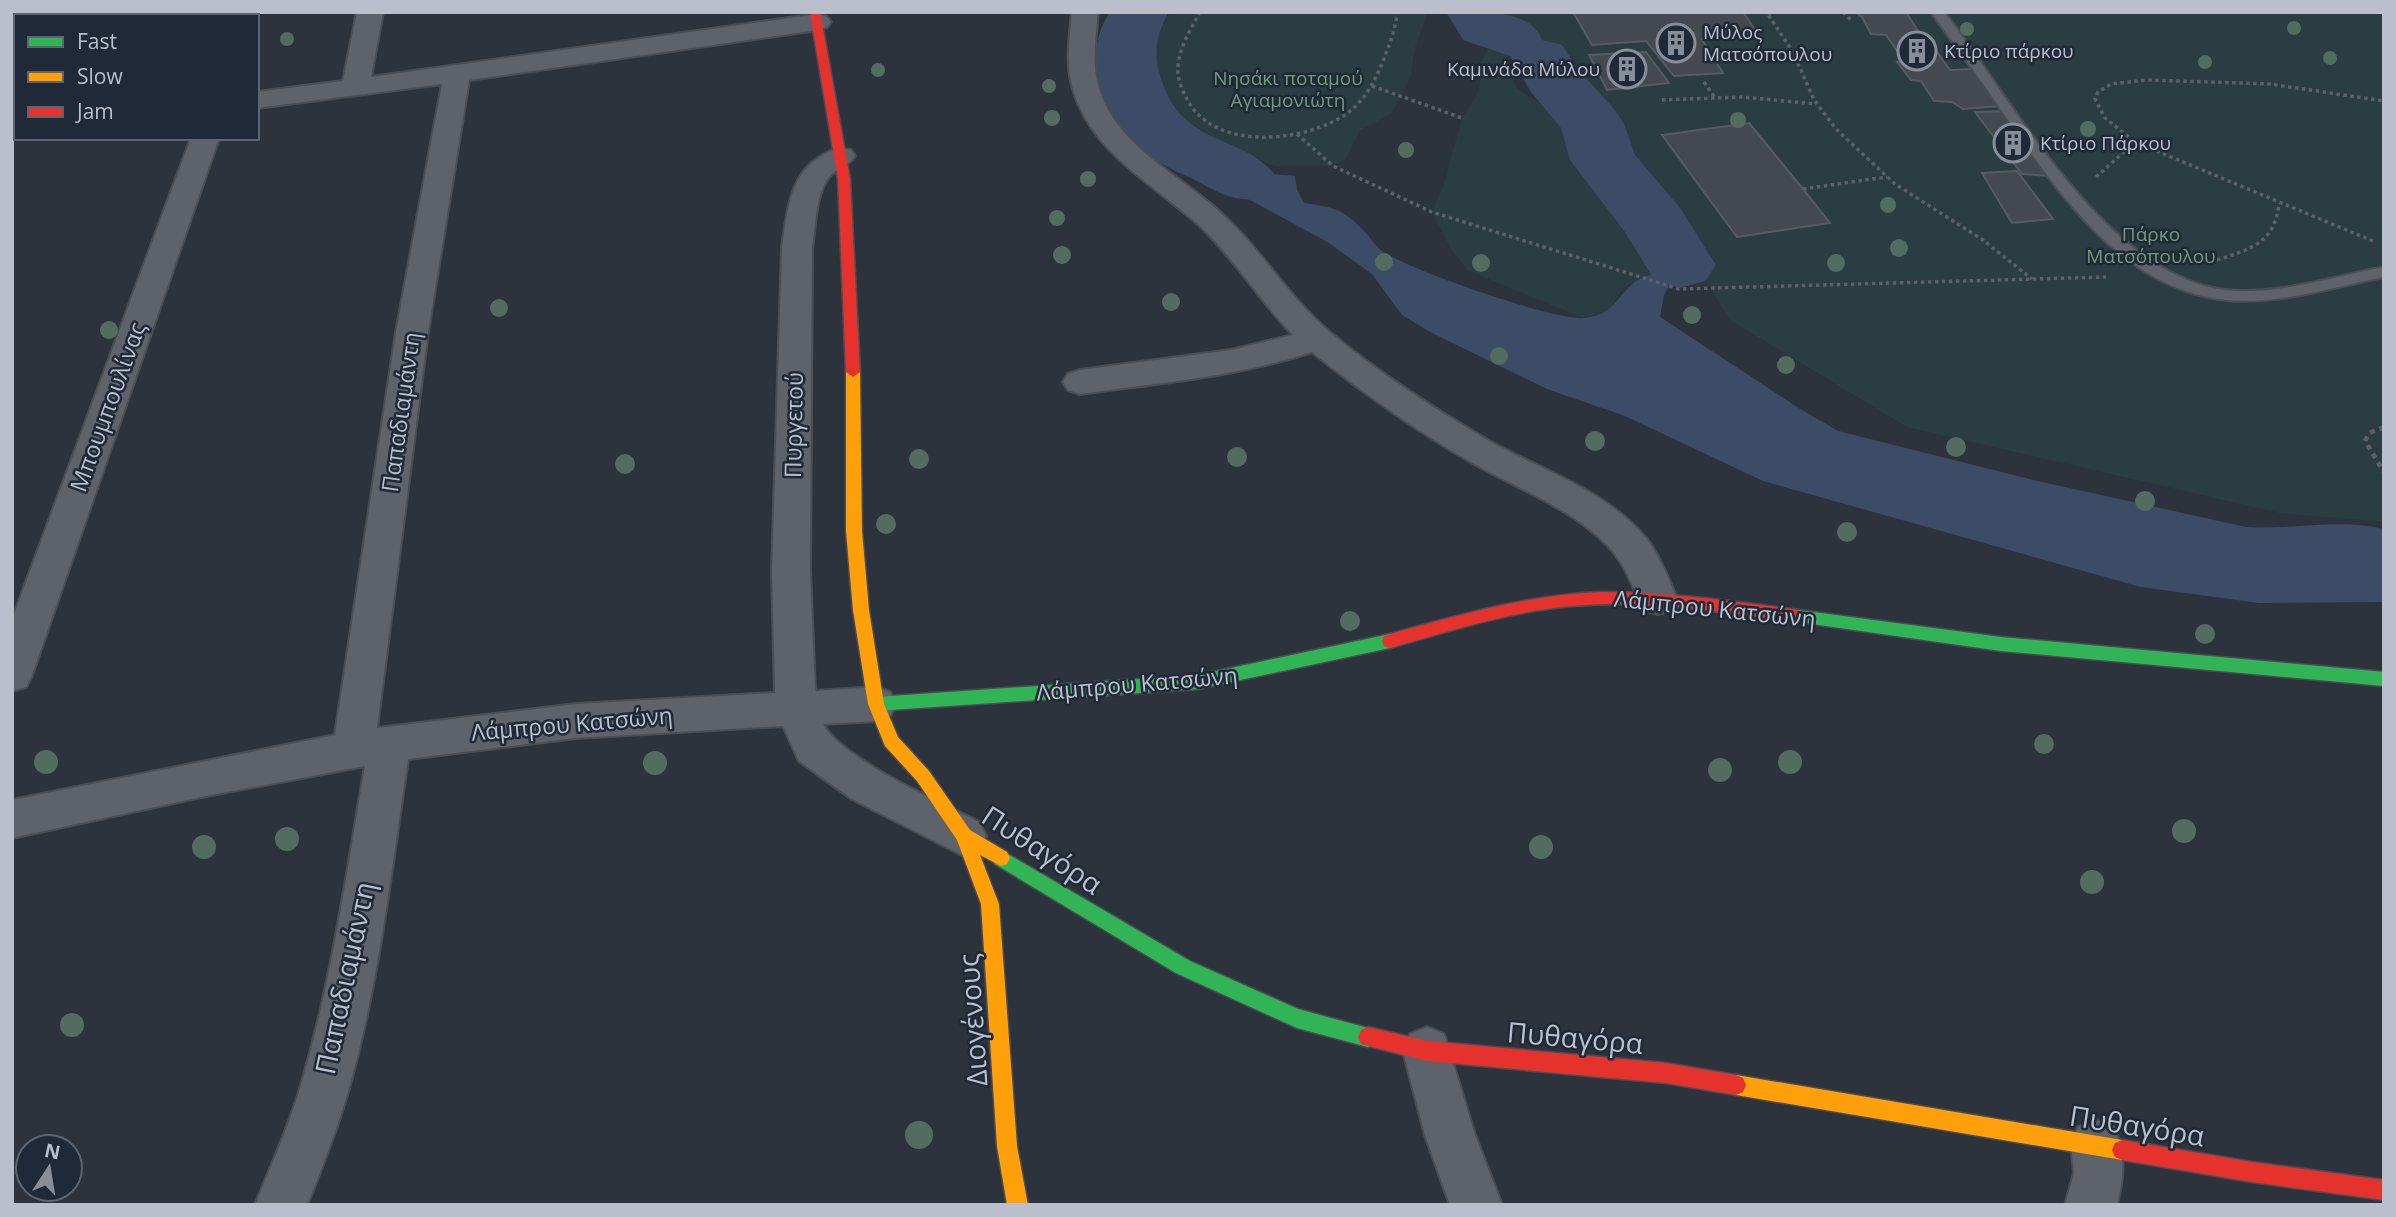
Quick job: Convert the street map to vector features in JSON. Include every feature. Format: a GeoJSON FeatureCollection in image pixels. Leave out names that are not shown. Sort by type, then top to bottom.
{"type":"FeatureCollection","features":[{"type":"Feature","properties":{"kind":"street"},"geometry":{"type":"LineString","coordinates":[[355,88],[369,12]]}},
{"type":"Feature","properties":{"kind":"street"},"geometry":{"type":"LineString","coordinates":[[1085,12],[1082,67],[1088,95],[1100,119],[1125,151],[1210,220],[1293,315],[1357,370],[1464,442],[1599,517],[1635,551],[1658,599]]}},
{"type":"Feature","properties":{"kind":"street"},"geometry":{"type":"LineString","coordinates":[[259,100],[457,74],[817,17],[841,156],[854,386],[855,531],[861,610],[876,704]]}},
{"type":"Feature","properties":{"kind":"street","name":"Παπαδιαμάντη"},"geometry":{"type":"LineString","coordinates":[[281,1205],[317,1109],[343,1015],[412,332],[457,74]]}},
{"type":"Feature","properties":{"kind":"street","name":"Μπουμπουλίνας"},"geometry":{"type":"LineString","coordinates":[[12,675],[204,140]]}},
{"type":"Feature","properties":{"kind":"street","name":"Πυργετού"},"geometry":{"type":"LineString","coordinates":[[796,710],[791,571],[797,247],[805,197],[818,170],[841,156]]}},
{"type":"Feature","properties":{"kind":"street"},"geometry":{"type":"LineString","coordinates":[[1080,382],[1254,356],[1292,349],[1318,339]]}},
{"type":"Feature","properties":{"kind":"street","name":"Λάμπρου Κατσώνη"},"geometry":{"type":"LineString","coordinates":[[12,819],[150,789],[371,748],[518,727],[601,719],[796,710],[1198,682],[1356,650],[1497,611],[1550,602],[1600,598],[1658,599],[2001,645],[2384,678]]}},
{"type":"Feature","properties":{"kind":"street","name":"Πυθαγόρα"},"geometry":{"type":"LineString","coordinates":[[876,704],[891,741],[923,776],[964,836],[1183,967],[1297,1018],[1427,1051],[1679,1075],[2252,1172],[2384,1190]]}},
{"type":"Feature","properties":{"kind":"street"},"geometry":{"type":"LineString","coordinates":[[796,710],[814,748],[867,786],[964,836]]}},
{"type":"Feature","properties":{"kind":"street","name":"Διογένους"},"geometry":{"type":"LineString","coordinates":[[964,836],[990,904],[1007,1146],[1018,1205]]}},
{"type":"Feature","properties":{"kind":"street"},"geometry":{"type":"LineString","coordinates":[[1427,1051],[1450,1135],[1476,1205]]}},
{"type":"Feature","properties":{"kind":"street"},"geometry":{"type":"LineString","coordinates":[[2091,1205],[2099,1173],[2096,1145]]}},
{"type":"Feature","properties":{"kind":"lane"},"geometry":{"type":"LineString","coordinates":[[1937,12],[1989,80],[2072,198],[2104,233],[2164,276],[2193,289],[2227,295],[2259,293],[2384,272]]}},
{"type":"Feature","properties":{"kind":"path"},"geometry":{"type":"LineString","coordinates":[[1200,12],[1184,40],[1177,68],[1183,94],[1192,109],[1213,126],[1237,135],[1259,137],[1297,134],[1322,127],[1349,113],[1373,86],[1397,21],[1397,12]]}},
{"type":"Feature","properties":{"kind":"path"},"geometry":{"type":"LineString","coordinates":[[1778,12],[1767,13],[1793,52],[1816,104],[1836,129],[1887,177],[1983,240],[2032,279]]}},
{"type":"Feature","properties":{"kind":"path"},"geometry":{"type":"LineString","coordinates":[[1843,12],[1853,22]]}},
{"type":"Feature","properties":{"kind":"path"},"geometry":{"type":"LineString","coordinates":[[2384,101],[2310,89],[2241,82],[2148,80],[2104,87],[2095,99],[2098,107],[2117,130],[2135,142],[2278,203],[2384,244]]}},
{"type":"Feature","properties":{"kind":"path"},"geometry":{"type":"LineString","coordinates":[[1704,82],[1715,98]]}},
{"type":"Feature","properties":{"kind":"path"},"geometry":{"type":"LineString","coordinates":[[1373,86],[1462,118]]}},
{"type":"Feature","properties":{"kind":"path"},"geometry":{"type":"LineString","coordinates":[[1661,100],[1742,97],[1816,104]]}},
{"type":"Feature","properties":{"kind":"path"},"geometry":{"type":"LineString","coordinates":[[1297,134],[1333,166],[1432,212],[1679,289],[2164,276],[2196,268],[2262,242],[2276,225],[2278,203]]}},
{"type":"Feature","properties":{"kind":"path"},"geometry":{"type":"LineString","coordinates":[[2072,198],[2135,142]]}},
{"type":"Feature","properties":{"kind":"path"},"geometry":{"type":"LineString","coordinates":[[1803,189],[1887,177]]}},
{"type":"Feature","properties":{"kind":"path"},"geometry":{"type":"LineString","coordinates":[[2384,427],[2370,433],[2365,441],[2384,472]]}},
{"type":"Feature","properties":{"kind":"green space","name":"Νησάκι ποταμού Αγιαμονιώτη"},"geometry":{"type":"Polygon","coordinates":[[[1171,12],[1428,12],[1414,51],[1411,76],[1391,114],[1360,130],[1346,159],[1333,166],[1276,166],[1217,147],[1164,113],[1149,65],[1158,27],[1171,12]]]}},
{"type":"Feature","properties":{"kind":"green space","name":"Πάρκο Ματσόπουλου"},"geometry":{"type":"Polygon","coordinates":[[[1500,12],[2384,12],[2384,522],[2280,513],[1907,427],[1730,320],[1609,122],[1572,56],[1522,59],[1500,12]]]}},
{"type":"Feature","properties":{"kind":"green space"},"geometry":{"type":"Polygon","coordinates":[[[1488,48],[1506,53],[1516,88],[1535,100],[1559,105],[1574,113],[1587,125],[1596,172],[1610,199],[1650,237],[1674,268],[1622,288],[1610,311],[1583,318],[1467,270],[1451,249],[1432,212],[1444,184],[1462,118],[1479,91],[1481,63],[1488,48]]]}},
{"type":"Feature","properties":{"kind":"water"},"geometry":{"type":"Polygon","coordinates":[[[1263,173],[1295,176],[1297,190],[1304,203],[1344,214],[1357,224],[1379,249],[1397,259],[1482,293],[1569,317],[1585,318],[1603,313],[1635,282],[1680,265],[1664,295],[1660,317],[1838,431],[2033,480],[2246,527],[2350,524],[2384,529],[2384,602],[2259,603],[2141,587],[1763,481],[1625,416],[1547,389],[1432,333],[1402,315],[1372,274],[1329,243],[1252,201],[1220,189],[1233,181],[1263,173]]]}},
{"type":"Feature","properties":{"kind":"building","name":"Μύλος Ματσόπουλου"},"geometry":{"type":"Polygon","coordinates":[[[1573,12],[1743,12],[1757,33],[1702,39],[1723,73],[1674,76],[1646,41],[1592,45],[1573,12]]]}},
{"type":"Feature","properties":{"kind":"building","name":"Κτίριο πάρκου"},"geometry":{"type":"Polygon","coordinates":[[[1855,12],[1906,12],[1923,39],[1930,42],[1950,70],[1975,69],[2002,106],[1963,109],[1952,102],[1934,101],[1921,81],[1911,80],[1897,62],[1904,61],[1886,35],[1871,34],[1862,17],[1855,12]]]}},
{"type":"Feature","properties":{"kind":"building","name":"Καμινάδα Μύλου"},"geometry":{"type":"Polygon","coordinates":[[[1646,52],[1669,83],[1607,90],[1589,55],[1646,52]]]}},
{"type":"Feature","properties":{"kind":"building","name":"Κτίριο Πάρκου"},"geometry":{"type":"Polygon","coordinates":[[[2006,111],[2052,176],[2022,174],[1975,112],[2006,111]]]}},
{"type":"Feature","properties":{"kind":"building"},"geometry":{"type":"Polygon","coordinates":[[[1749,123],[1830,223],[1737,237],[1662,135],[1749,123]]]}},
{"type":"Feature","properties":{"kind":"building","name":"Κτίριο πάρκου"},"geometry":{"type":"Polygon","coordinates":[[[2017,171],[2053,219],[2012,223],[1982,173],[2017,171]]]}},
{"type":"Feature","properties":{"kind":"waterway"},"geometry":{"type":"LineString","coordinates":[[1140,12],[1129,32],[1126,53],[1133,92],[1142,111],[1169,139],[1244,179]]}},
{"type":"Feature","properties":{"kind":"waterway"},"geometry":{"type":"LineString","coordinates":[[1475,12],[1484,27],[1513,39]]}},
{"type":"Feature","properties":{"kind":"waterway"},"geometry":{"type":"LineString","coordinates":[[1540,58],[1553,79],[1592,124],[1603,160],[1655,223],[1680,265]]}},
{"type":"Feature","properties":{"kind":"traffic: fast"},"geometry":{"type":"LineString","coordinates":[[1798,616],[2001,644],[2384,679]]}},
{"type":"Feature","properties":{"kind":"traffic: fast"},"geometry":{"type":"LineString","coordinates":[[876,704],[1198,682],[1390,641]]}},
{"type":"Feature","properties":{"kind":"traffic: fast"},"geometry":{"type":"LineString","coordinates":[[1001,858],[1183,967],[1297,1018],[1368,1037]]}},
{"type":"Feature","properties":{"kind":"traffic: slow"},"geometry":{"type":"LineString","coordinates":[[853,372],[854,531],[861,610],[876,704],[891,741],[923,776],[964,836],[1001,858]]}},
{"type":"Feature","properties":{"kind":"traffic: slow"},"geometry":{"type":"LineString","coordinates":[[964,836],[990,904],[1007,1146],[1018,1205]]}},
{"type":"Feature","properties":{"kind":"traffic: slow"},"geometry":{"type":"LineString","coordinates":[[1736,1085],[2122,1150]]}},
{"type":"Feature","properties":{"kind":"traffic: jam"},"geometry":{"type":"LineString","coordinates":[[815,12],[844,179],[853,372]]}},
{"type":"Feature","properties":{"kind":"traffic: jam"},"geometry":{"type":"LineString","coordinates":[[1390,641],[1520,607],[1573,599],[1650,599],[1798,616]]}},
{"type":"Feature","properties":{"kind":"traffic: jam"},"geometry":{"type":"LineString","coordinates":[[1368,1037],[1427,1051],[1666,1073],[1736,1085]]}},
{"type":"Feature","properties":{"kind":"traffic: jam"},"geometry":{"type":"LineString","coordinates":[[2122,1150],[2252,1172],[2384,1190]]}},
{"type":"Feature","properties":{"kind":"place","name":"Μύλος Ματσόπουλου"},"geometry":{"type":"Point","coordinates":[1676,43]}},
{"type":"Feature","properties":{"kind":"place","name":"Κτίριο πάρκου"},"geometry":{"type":"Point","coordinates":[1917,51]}},
{"type":"Feature","properties":{"kind":"place","name":"Καμινάδα Μύλου"},"geometry":{"type":"Point","coordinates":[1627,69]}},
{"type":"Feature","properties":{"kind":"place","name":"Κτίριο Πάρκου"},"geometry":{"type":"Point","coordinates":[2013,143]}}]}
